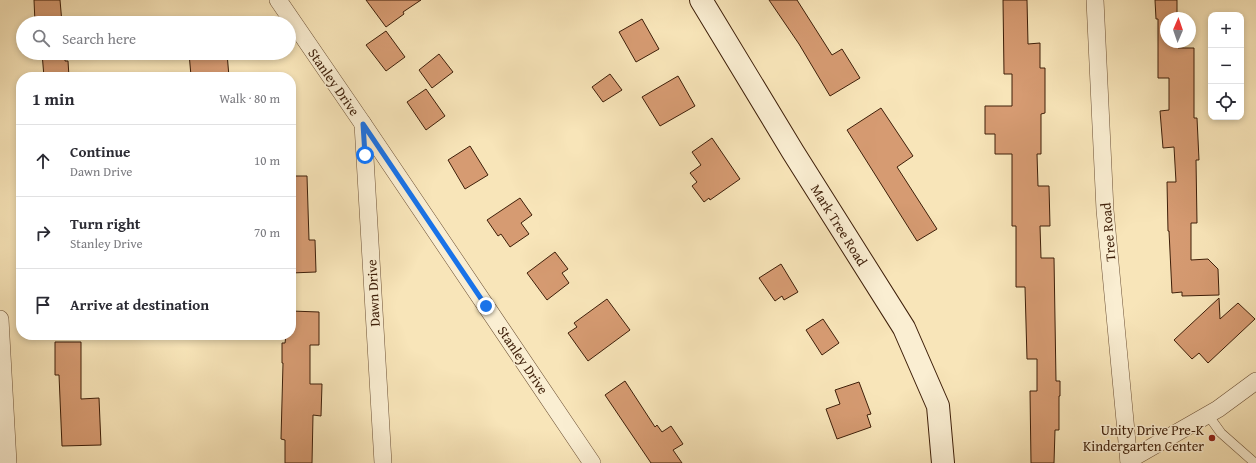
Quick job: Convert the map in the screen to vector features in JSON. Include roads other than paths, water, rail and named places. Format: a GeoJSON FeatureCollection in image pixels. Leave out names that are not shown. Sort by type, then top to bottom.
{"type":"FeatureCollection","features":[{"type":"Feature","properties":{"kind":"street","name":"Stanley Drive"},"geometry":{"type":"LineString","coordinates":[[278,0],[289,16]]}},
{"type":"Feature","properties":{"kind":"street","name":"Mark Tree Road"},"geometry":{"type":"LineString","coordinates":[[701,0],[793,152],[904,328],[938,406],[943,463]]}},
{"type":"Feature","properties":{"kind":"street","name":"Tree Road"},"geometry":{"type":"LineString","coordinates":[[1095,0],[1106,210],[1129,462]]}},
{"type":"Feature","properties":{"kind":"street","name":"Stanley Drive"},"geometry":{"type":"LineString","coordinates":[[296,26],[592,463]]}},
{"type":"Feature","properties":{"kind":"street","name":"Dawn Drive"},"geometry":{"type":"LineString","coordinates":[[363,124],[383,463]]}},
{"type":"Feature","properties":{"kind":"street"},"geometry":{"type":"LineString","coordinates":[[0,319],[8,463]]}},
{"type":"Feature","properties":{"kind":"street"},"geometry":{"type":"LineString","coordinates":[[1129,462],[1218,409],[1256,381]]}},
{"type":"Feature","properties":{"kind":"lane"},"geometry":{"type":"LineString","coordinates":[[1208,415],[1221,432],[1255,463]]}},
{"type":"Feature","properties":{"kind":"place","name":"Unity Drive Pre-K Kindergarten Center"},"geometry":{"type":"Point","coordinates":[1212,438]}}]}
